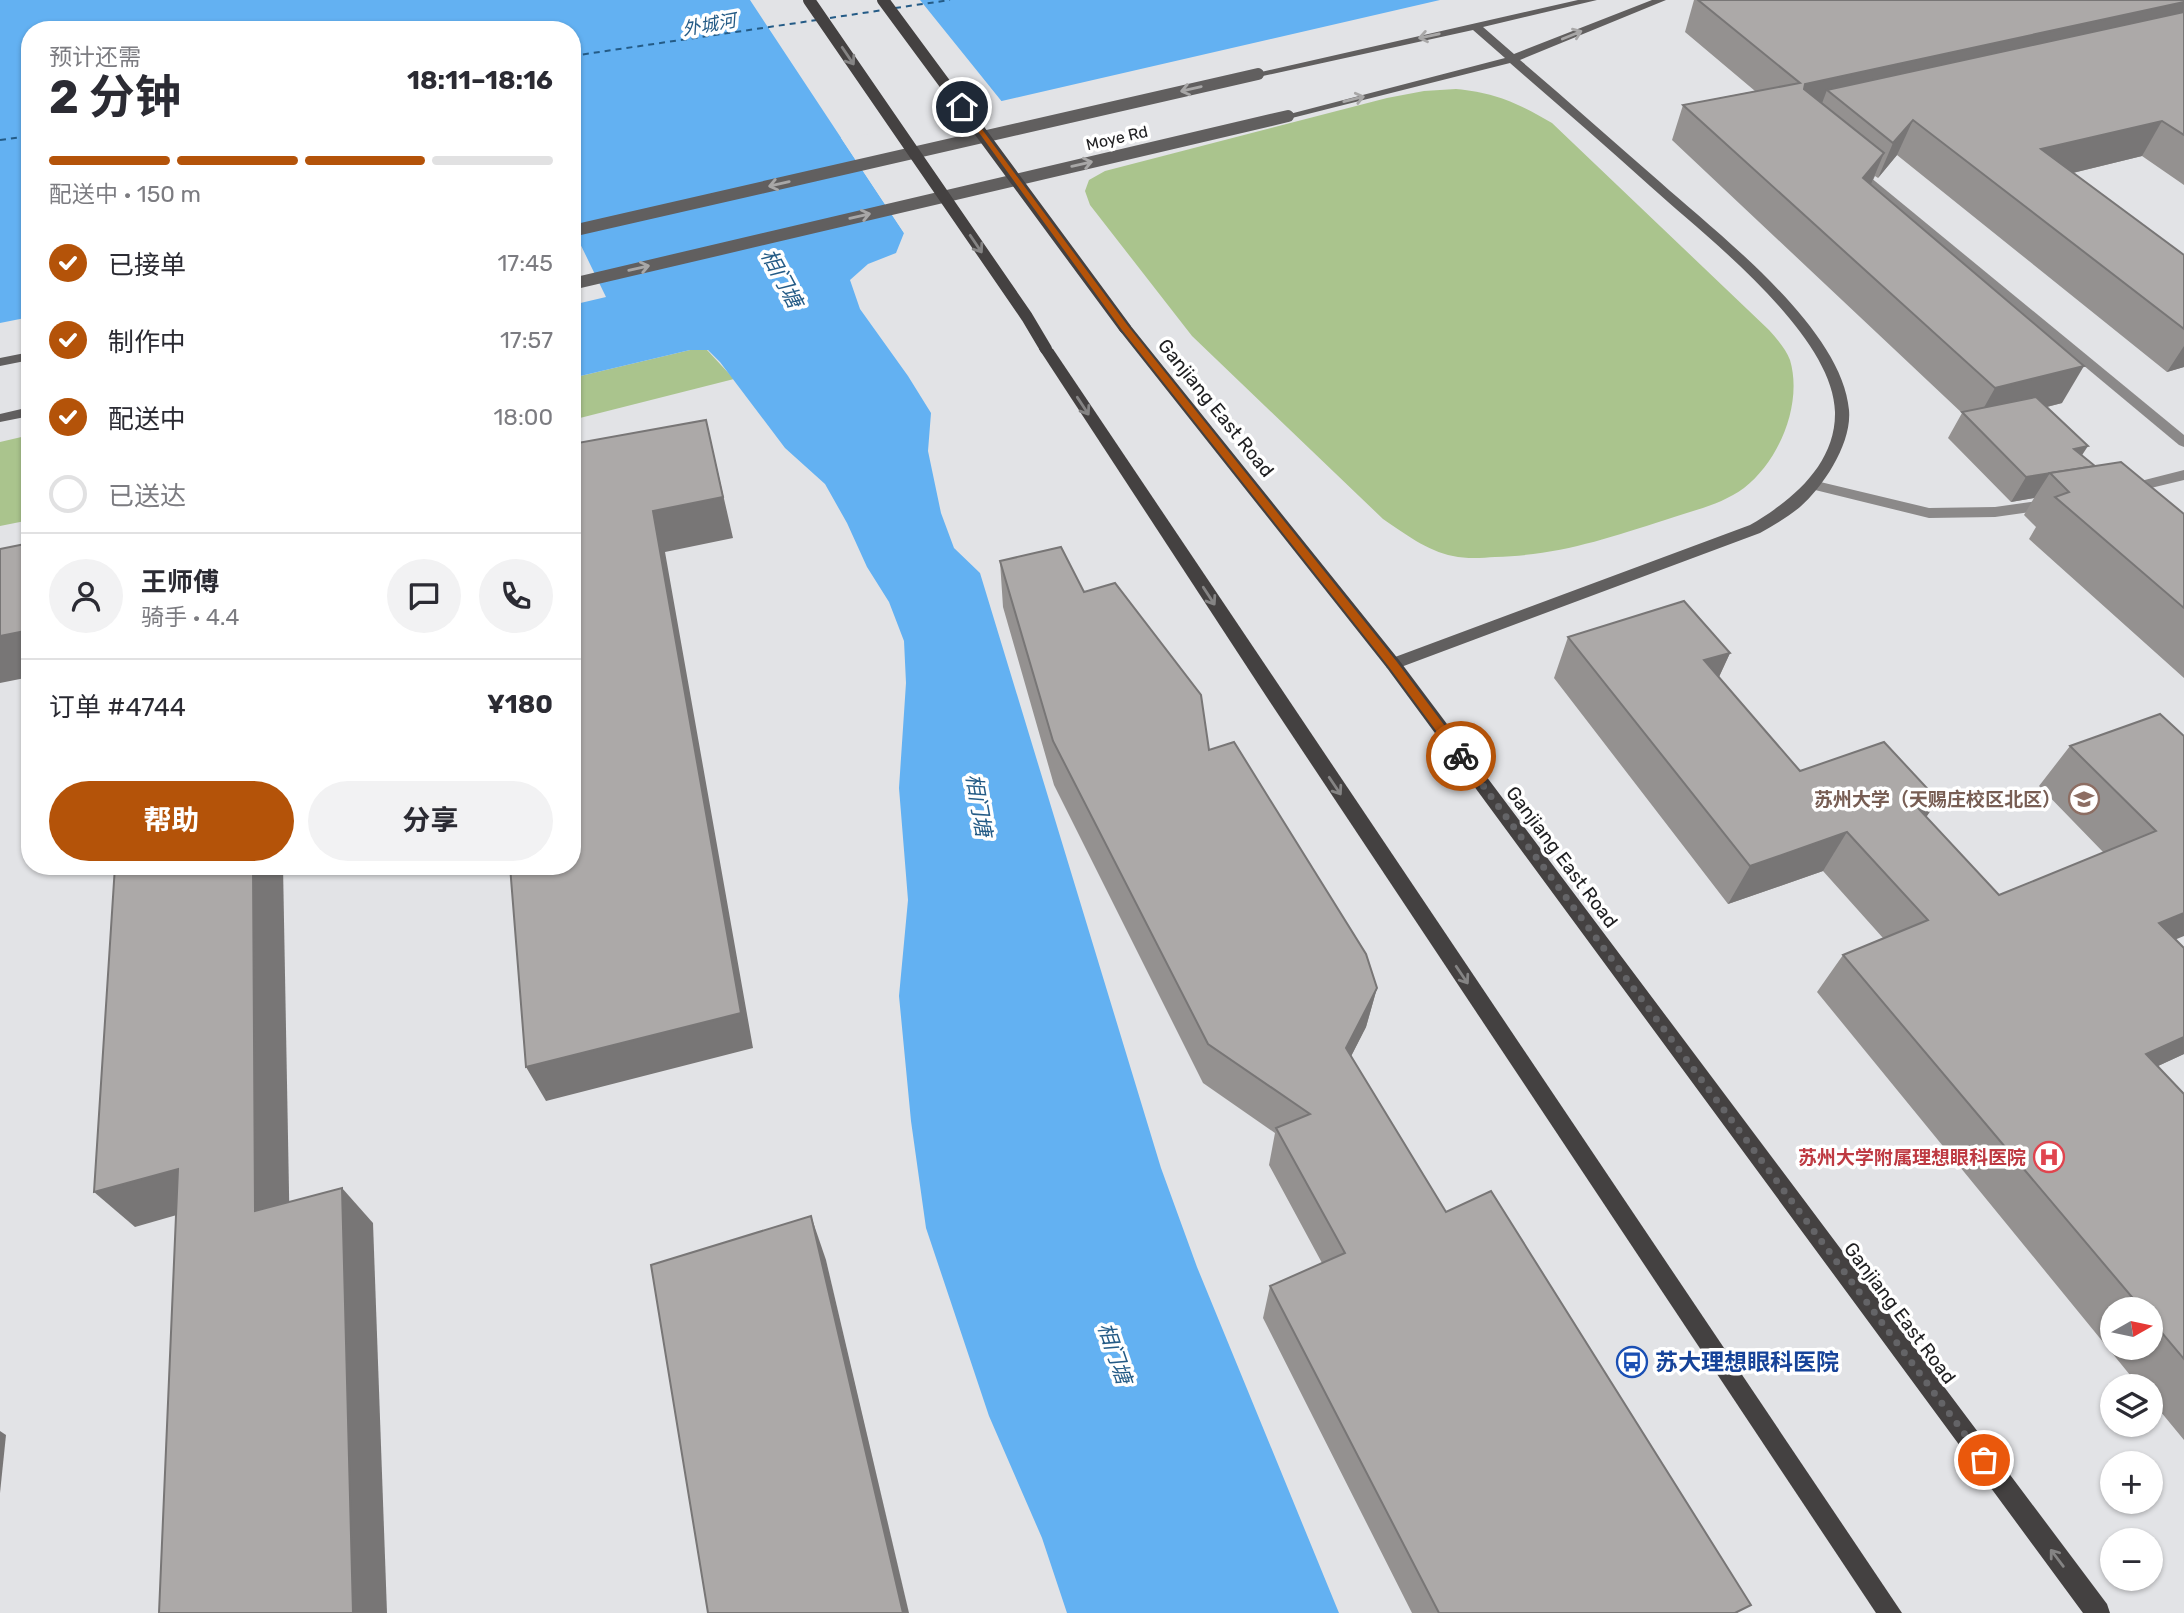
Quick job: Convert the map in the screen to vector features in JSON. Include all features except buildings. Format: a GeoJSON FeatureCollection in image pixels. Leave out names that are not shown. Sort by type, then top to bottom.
{"type":"FeatureCollection","features":[{"type":"Feature","properties":{"kind":"main road"},"geometry":{"type":"LineString","coordinates":[[809,0],[1027,317],[1274,695],[1890,1613]]}},
{"type":"Feature","properties":{"kind":"main road","name":"Ganjiang East Road"},"geometry":{"type":"LineString","coordinates":[[883,0],[1125,328],[1393,664],[2098,1613]]}},
{"type":"Feature","properties":{"kind":"main road","name":"Moye Rd"},"geometry":{"type":"LineString","coordinates":[[581,229],[1592,0]]}},
{"type":"Feature","properties":{"kind":"main road","name":"Moye Rd"},"geometry":{"type":"LineString","coordinates":[[581,282],[1288,116],[1512,59],[1661,0]]}},
{"type":"Feature","properties":{"kind":"main road"},"geometry":{"type":"LineString","coordinates":[[1393,664],[1755,529],[1798,501],[1812,485],[1831,451],[1842,410],[1833,374],[1812,340],[1777,296],[1475,26]]}},
{"type":"Feature","properties":{"kind":"main road"},"geometry":{"type":"LineString","coordinates":[[0,362],[21,358]]}},
{"type":"Feature","properties":{"kind":"main road"},"geometry":{"type":"LineString","coordinates":[[0,418],[21,413]]}},
{"type":"Feature","properties":{"kind":"street"},"geometry":{"type":"LineString","coordinates":[[1842,158],[2184,442]]}},
{"type":"Feature","properties":{"kind":"street"},"geometry":{"type":"LineString","coordinates":[[2105,494],[2184,475]]}},
{"type":"Feature","properties":{"kind":"street"},"geometry":{"type":"LineString","coordinates":[[1812,485],[1928,513],[1995,512],[2064,502]]}},
{"type":"Feature","properties":{"kind":"green space"},"geometry":{"type":"Polygon","coordinates":[[[1456,89],[1506,100],[1552,123],[1781,344],[1790,360],[1793,377],[1790,413],[1785,430],[1768,463],[1744,488],[1706,507],[1602,540],[1562,549],[1519,556],[1474,558],[1443,554],[1434,550],[1383,519],[1192,336],[1090,205],[1085,191],[1089,180],[1105,171],[1387,98],[1424,91],[1456,89]]]}},
{"type":"Feature","properties":{"kind":"green space"},"geometry":{"type":"Polygon","coordinates":[[[690,350],[707,350],[734,379],[581,418],[581,376],[690,350]]]}},
{"type":"Feature","properties":{"kind":"green space"},"geometry":{"type":"Polygon","coordinates":[[[21,437],[21,522],[0,526],[0,442],[21,437]]]}},
{"type":"Feature","properties":{"kind":"water"},"geometry":{"type":"Polygon","coordinates":[[[0,0],[1440,0],[841,138],[904,233],[896,253],[868,264],[850,280],[860,309],[931,413],[928,451],[941,513],[954,548],[980,573],[1161,1168],[1197,1267],[1339,1613],[1067,1613],[1042,1538],[989,1416],[926,1228],[911,1121],[899,996],[908,900],[899,788],[906,683],[904,641],[889,602],[867,567],[825,484],[785,448],[708,350],[690,350],[581,376],[581,303],[606,297],[581,246],[581,21],[21,21],[21,319],[0,323],[0,0]]]}},
{"type":"Feature","properties":{"kind":"pier"},"geometry":{"type":"Polygon","coordinates":[[[750,0],[920,0],[1003,103],[846,139],[907,231],[906,236],[750,0]]]}},
{"type":"Feature","properties":{"kind":"ferry route"},"geometry":{"type":"LineString","coordinates":[[895,8],[950,0]]}},
{"type":"Feature","properties":{"kind":"ferry route"},"geometry":{"type":"LineString","coordinates":[[830,18],[883,10]]}},
{"type":"Feature","properties":{"kind":"ferry route"},"geometry":{"type":"LineString","coordinates":[[581,55],[817,20]]}},
{"type":"Feature","properties":{"kind":"ferry route"},"geometry":{"type":"LineString","coordinates":[[0,140],[21,137]]}},
{"type":"Feature","properties":{"kind":"way so far"},"geometry":{"type":"LineString","coordinates":[[1461,756],[1984,1460]]}},
{"type":"Feature","properties":{"kind":"place","name":"苏州大学（天赐庄校区北区）"},"geometry":{"type":"Point","coordinates":[2084,799]}},
{"type":"Feature","properties":{"kind":"place","name":"苏州大学附属理想眼科医院"},"geometry":{"type":"Point","coordinates":[2049,1157]}},
{"type":"Feature","properties":{"kind":"place","name":"苏大理想眼科医院"},"geometry":{"type":"Point","coordinates":[1632,1362]}},
{"type":"Feature","properties":{"kind":"route"},"geometry":{"type":"LineString","coordinates":[[962,107],[1125,328],[1393,664],[1461,756]]}},
{"type":"Feature","properties":{"kind":"water label","name":"外城河"},"geometry":{"type":"Point","coordinates":[709,25]}},
{"type":"Feature","properties":{"kind":"water label","name":"相门塘"},"geometry":{"type":"Point","coordinates":[782,278]}},
{"type":"Feature","properties":{"kind":"water label","name":"相门塘"},"geometry":{"type":"Point","coordinates":[979,805]}},
{"type":"Feature","properties":{"kind":"water label","name":"相门塘"},"geometry":{"type":"Point","coordinates":[1115,1353]}}]}
